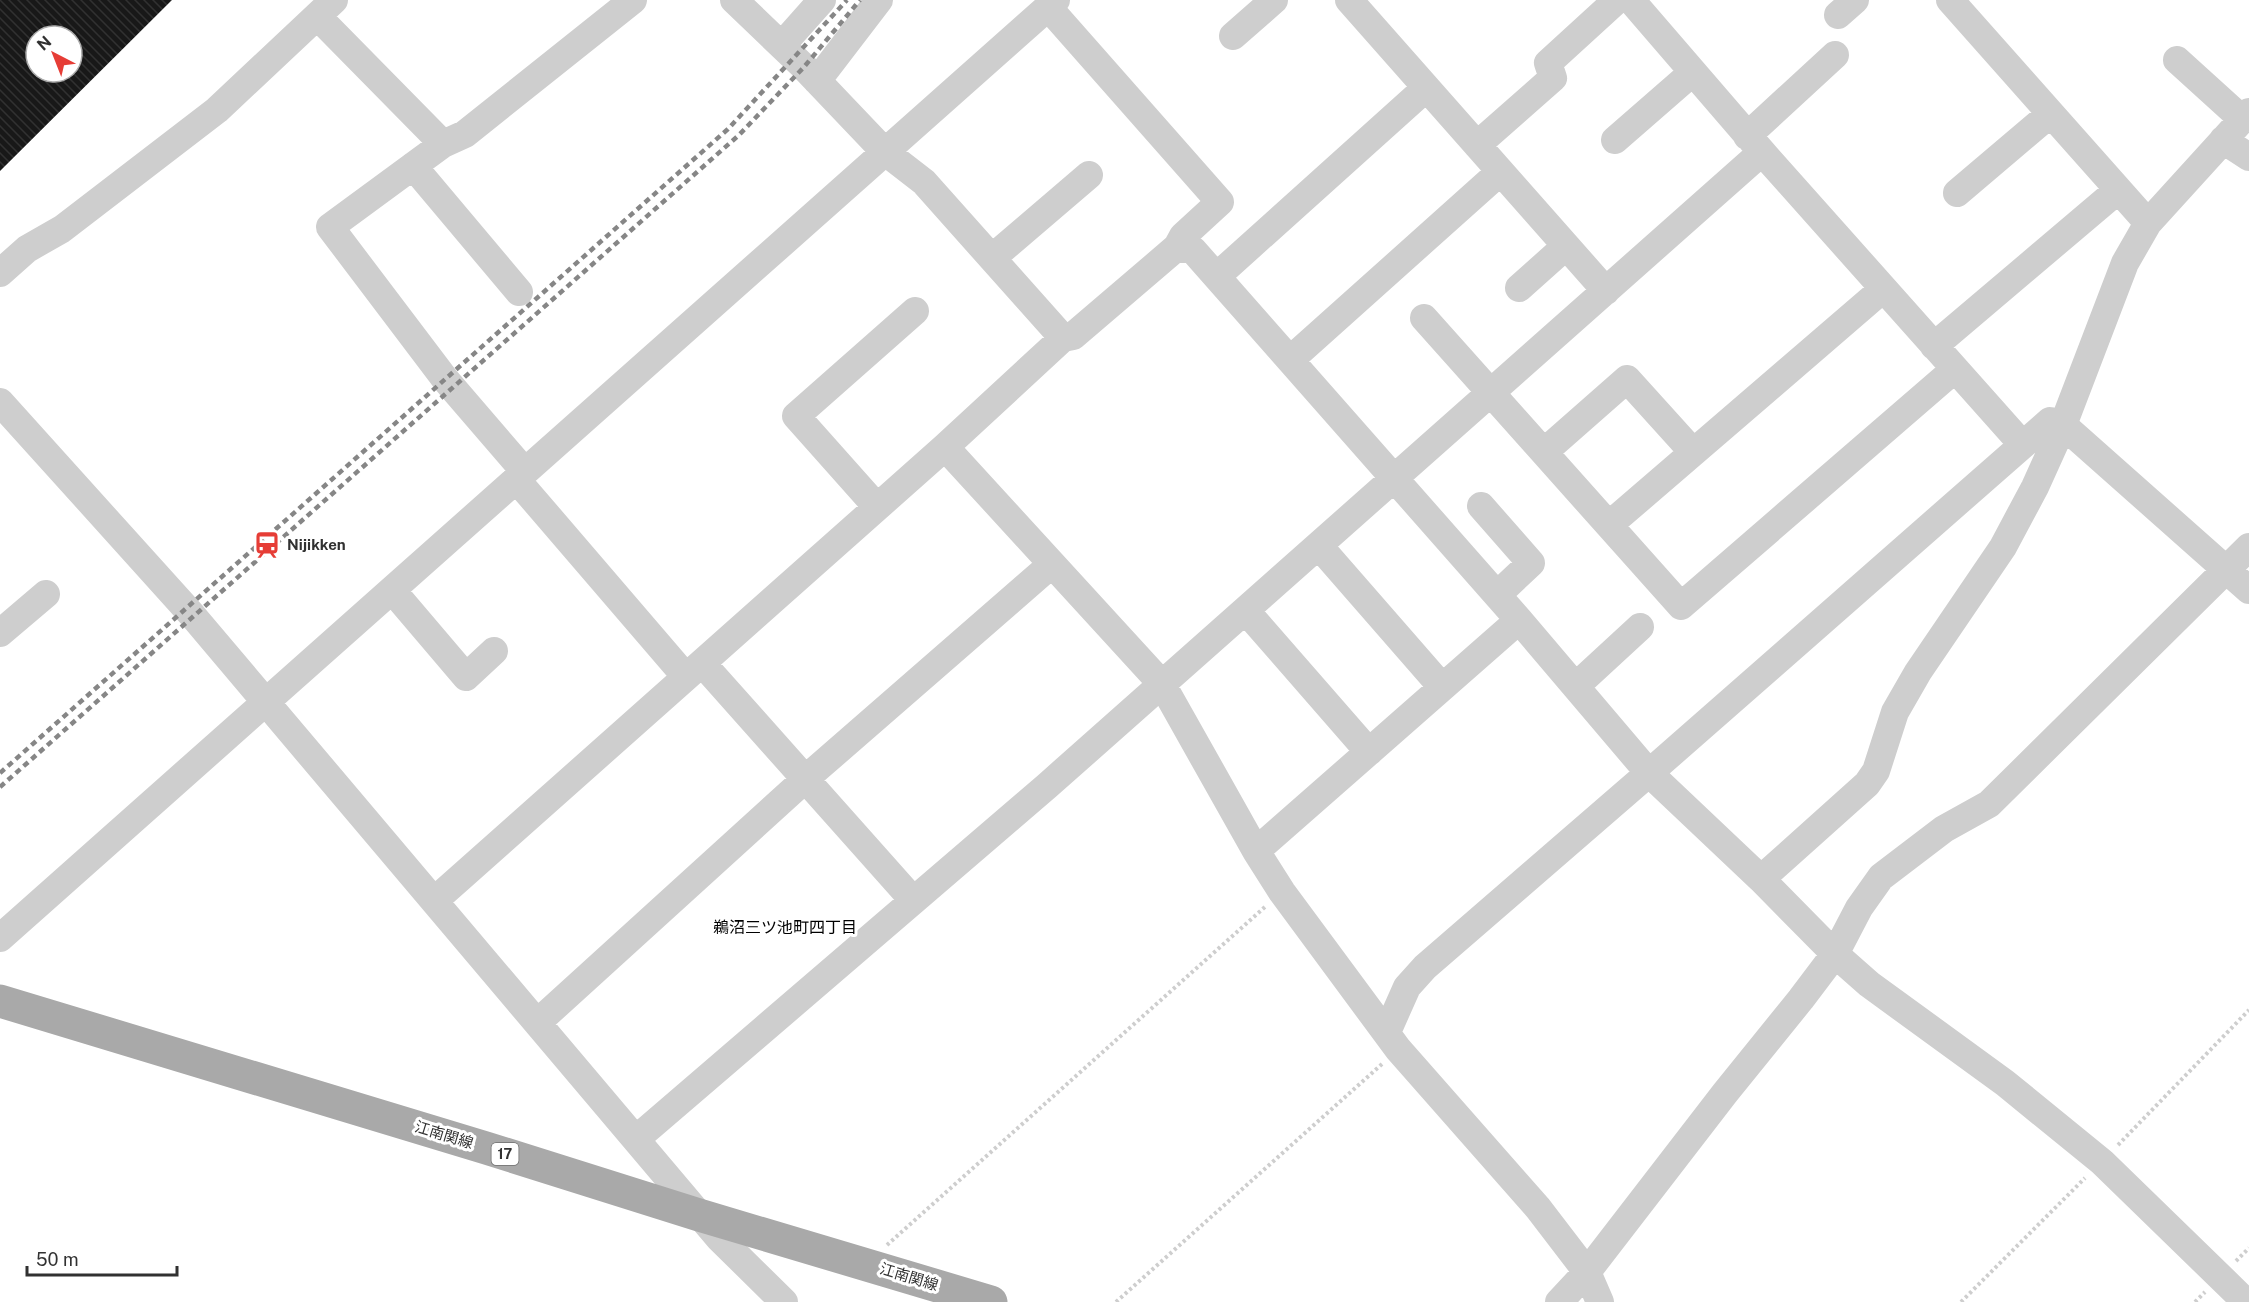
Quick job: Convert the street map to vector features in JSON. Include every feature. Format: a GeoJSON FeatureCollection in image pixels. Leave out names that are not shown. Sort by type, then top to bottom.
{"type":"FeatureCollection","features":[{"type":"Feature","properties":{"kind":"main road","name":"江南関線"},"geometry":{"type":"LineString","coordinates":[[9,1004],[991,1302]]}},
{"type":"Feature","properties":{"kind":"street"},"geometry":{"type":"LineString","coordinates":[[633,0],[465,134],[443,144],[330,227],[520,476],[694,670],[806,779],[914,900]]}},
{"type":"Feature","properties":{"kind":"street"},"geometry":{"type":"LineString","coordinates":[[734,0],[782,45],[884,151],[924,182],[1063,338]]}},
{"type":"Feature","properties":{"kind":"street"},"geometry":{"type":"LineString","coordinates":[[782,45],[822,0]]}},
{"type":"Feature","properties":{"kind":"street"},"geometry":{"type":"LineString","coordinates":[[817,81],[879,0]]}},
{"type":"Feature","properties":{"kind":"street"},"geometry":{"type":"LineString","coordinates":[[1233,36],[1274,0]]}},
{"type":"Feature","properties":{"kind":"street"},"geometry":{"type":"LineString","coordinates":[[1349,0],[1605,291]]}},
{"type":"Feature","properties":{"kind":"street"},"geometry":{"type":"LineString","coordinates":[[1477,145],[1553,78],[1548,63],[1617,0]]}},
{"type":"Feature","properties":{"kind":"street"},"geometry":{"type":"LineString","coordinates":[[1631,0],[1754,144],[2022,444]]}},
{"type":"Feature","properties":{"kind":"street"},"geometry":{"type":"LineString","coordinates":[[1951,0],[2148,223]]}},
{"type":"Feature","properties":{"kind":"street"},"geometry":{"type":"LineString","coordinates":[[0,939],[1052,4],[1220,202],[1183,236],[1177,247],[1073,336],[1063,338],[945,447],[434,901]]}},
{"type":"Feature","properties":{"kind":"street"},"geometry":{"type":"LineString","coordinates":[[0,273],[27,249],[62,229],[217,110],[326,8],[443,144]]}},
{"type":"Feature","properties":{"kind":"street"},"geometry":{"type":"LineString","coordinates":[[636,1139],[1047,786],[1395,480],[1605,291],[1754,144],[1835,55]]}},
{"type":"Feature","properties":{"kind":"street"},"geometry":{"type":"LineString","coordinates":[[1761,879],[1867,784],[1876,771],[1894,712],[1918,672],[2003,547],[2035,486],[2063,425],[2125,263],[2148,223],[2246,116],[2177,60]]}},
{"type":"Feature","properties":{"kind":"street"},"geometry":{"type":"LineString","coordinates":[[1615,140],[1693,72]]}},
{"type":"Feature","properties":{"kind":"street"},"geometry":{"type":"LineString","coordinates":[[1216,276],[1426,88]]}},
{"type":"Feature","properties":{"kind":"street"},"geometry":{"type":"LineString","coordinates":[[1957,193],[2050,114]]}},
{"type":"Feature","properties":{"kind":"street"},"geometry":{"type":"LineString","coordinates":[[2223,140],[2249,157]]}},
{"type":"Feature","properties":{"kind":"street"},"geometry":{"type":"LineString","coordinates":[[413,166],[519,292]]}},
{"type":"Feature","properties":{"kind":"street"},"geometry":{"type":"LineString","coordinates":[[1290,360],[1500,172]]}},
{"type":"Feature","properties":{"kind":"street"},"geometry":{"type":"LineString","coordinates":[[992,258],[1089,175]]}},
{"type":"Feature","properties":{"kind":"street"},"geometry":{"type":"LineString","coordinates":[[1934,346],[2118,190]]}},
{"type":"Feature","properties":{"kind":"street"},"geometry":{"type":"LineString","coordinates":[[1519,288],[1566,246]]}},
{"type":"Feature","properties":{"kind":"street"},"geometry":{"type":"LineString","coordinates":[[1177,247],[1193,250],[1497,594],[1649,774],[1761,879],[1835,954],[1869,984],[2005,1083],[2102,1161],[2246,1302]]}},
{"type":"Feature","properties":{"kind":"street"},"geometry":{"type":"LineString","coordinates":[[1609,525],[1883,289]]}},
{"type":"Feature","properties":{"kind":"street"},"geometry":{"type":"LineString","coordinates":[[877,507],[796,416],[915,311]]}},
{"type":"Feature","properties":{"kind":"street"},"geometry":{"type":"LineString","coordinates":[[1424,318],[1681,606],[1955,369]]}},
{"type":"Feature","properties":{"kind":"street"},"geometry":{"type":"LineString","coordinates":[[1544,452],[1627,379],[1693,452]]}},
{"type":"Feature","properties":{"kind":"street"},"geometry":{"type":"LineString","coordinates":[[0,402],[193,616],[719,1238],[784,1302]]}},
{"type":"Feature","properties":{"kind":"street"},"geometry":{"type":"LineString","coordinates":[[1393,1041],[1407,987],[1425,967],[1649,774],[2050,421],[2063,425],[2249,590]]}},
{"type":"Feature","properties":{"kind":"street"},"geometry":{"type":"LineString","coordinates":[[945,447],[1162,684],[1256,851],[1282,892],[1393,1041],[1538,1208],[1587,1272],[1600,1302]]}},
{"type":"Feature","properties":{"kind":"street"},"geometry":{"type":"LineString","coordinates":[[1480,506],[1531,563],[1497,594]]}},
{"type":"Feature","properties":{"kind":"street"},"geometry":{"type":"LineString","coordinates":[[1319,546],[1442,687]]}},
{"type":"Feature","properties":{"kind":"street"},"geometry":{"type":"LineString","coordinates":[[1559,1302],[1587,1272],[1725,1093],[1802,999],[1835,954],[1859,908],[1881,878],[1944,829],[1989,804],[2249,547]]}},
{"type":"Feature","properties":{"kind":"street"},"geometry":{"type":"LineString","coordinates":[[538,1022],[806,779],[1052,564]]}},
{"type":"Feature","properties":{"kind":"street"},"geometry":{"type":"LineString","coordinates":[[392,590],[466,677],[494,651]]}},
{"type":"Feature","properties":{"kind":"street"},"geometry":{"type":"LineString","coordinates":[[0,633],[46,594]]}},
{"type":"Feature","properties":{"kind":"street"},"geometry":{"type":"LineString","coordinates":[[1246,611],[1369,752]]}},
{"type":"Feature","properties":{"kind":"street"},"geometry":{"type":"LineString","coordinates":[[1256,851],[1519,620]]}},
{"type":"Feature","properties":{"kind":"street"},"geometry":{"type":"LineString","coordinates":[[1576,686],[1640,627]]}},
{"type":"Feature","properties":{"kind":"path"},"geometry":{"type":"LineString","coordinates":[[866,1264],[1282,892]]}},
{"type":"Feature","properties":{"kind":"path"},"geometry":{"type":"LineString","coordinates":[[1961,1302],[2249,1010]]}},
{"type":"Feature","properties":{"kind":"path"},"geometry":{"type":"LineString","coordinates":[[1116,1302],[1393,1041]]}},
{"type":"Feature","properties":{"kind":"building"},"geometry":{"type":"Polygon","coordinates":[[[0,0],[172,0],[0,171],[0,0]]]}},
{"type":"Feature","properties":{"kind":"railway"},"geometry":{"type":"LineString","coordinates":[[0,773],[728,129],[847,0]]}},
{"type":"Feature","properties":{"kind":"railway"},"geometry":{"type":"LineString","coordinates":[[0,787],[739,135],[804,67],[860,0]]}},
{"type":"Feature","properties":{"kind":"place","name":"Nijikken"},"geometry":{"type":"Point","coordinates":[267,545]}},
{"type":"Feature","properties":{"kind":"district","name":"鵜沼三ツ池町四丁目"},"geometry":{"type":"Point","coordinates":[785,927]}}]}
